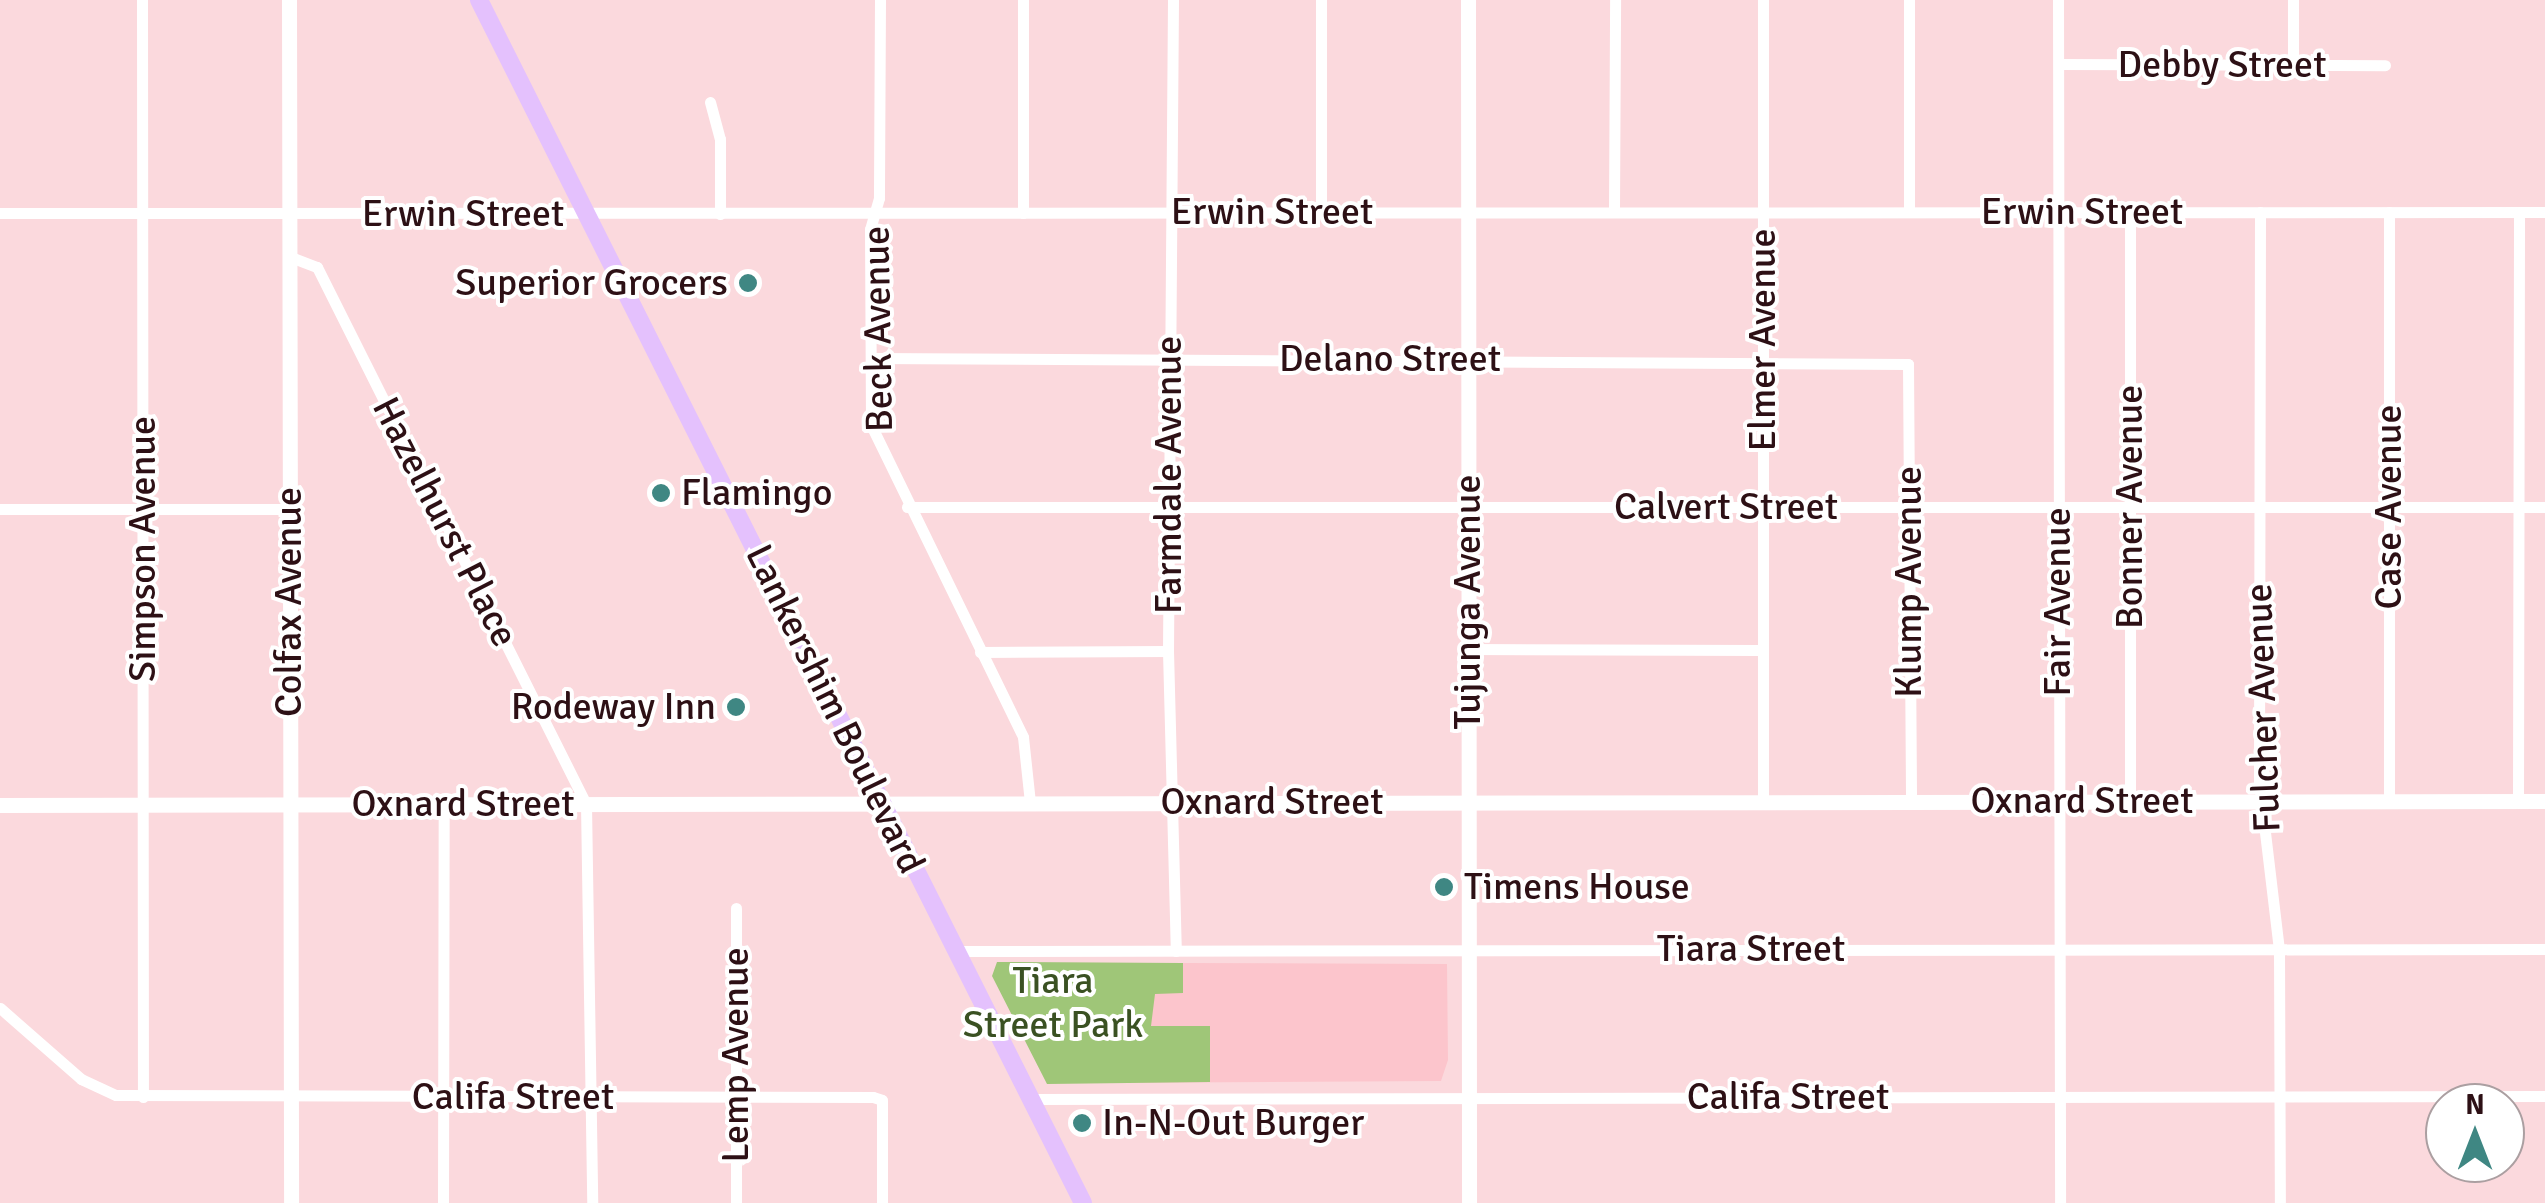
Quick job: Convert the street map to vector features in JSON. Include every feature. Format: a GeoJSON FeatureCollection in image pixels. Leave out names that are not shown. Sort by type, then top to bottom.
{"type":"FeatureCollection","features":[{"type":"Feature","properties":{"kind":"main road","name":"Colfax Avenue"},"geometry":{"type":"LineString","coordinates":[[290,0],[290,1203]]}},
{"type":"Feature","properties":{"kind":"main road","name":"Lankershim Boulevard"},"geometry":{"type":"LineString","coordinates":[[479,0],[1083,1203]]}},
{"type":"Feature","properties":{"kind":"main road","name":"Tujunga Avenue"},"geometry":{"type":"LineString","coordinates":[[1468,0],[1469,1203]]}},
{"type":"Feature","properties":{"kind":"main road","name":"Oxnard Street"},"geometry":{"type":"LineString","coordinates":[[0,805],[2545,801]]}},
{"type":"Feature","properties":{"kind":"street","name":"Simpson Avenue"},"geometry":{"type":"LineString","coordinates":[[142,0],[144,1098]]}},
{"type":"Feature","properties":{"kind":"street","name":"Beck Avenue"},"geometry":{"type":"LineString","coordinates":[[880,0],[871,425],[1022,737],[1030,803]]}},
{"type":"Feature","properties":{"kind":"street"},"geometry":{"type":"LineString","coordinates":[[1023,0],[1023,212]]}},
{"type":"Feature","properties":{"kind":"street","name":"Farmdale Avenue"},"geometry":{"type":"LineString","coordinates":[[1173,0],[1168,652],[1176,951]]}},
{"type":"Feature","properties":{"kind":"street"},"geometry":{"type":"LineString","coordinates":[[1321,0],[1321,211]]}},
{"type":"Feature","properties":{"kind":"street"},"geometry":{"type":"LineString","coordinates":[[1614,212],[1615,0]]}},
{"type":"Feature","properties":{"kind":"street","name":"Elmer Avenue"},"geometry":{"type":"LineString","coordinates":[[1763,0],[1763,800]]}},
{"type":"Feature","properties":{"kind":"street"},"geometry":{"type":"LineString","coordinates":[[1910,0],[1910,211]]}},
{"type":"Feature","properties":{"kind":"street","name":"Fair Avenue"},"geometry":{"type":"LineString","coordinates":[[2058,0],[2060,1203]]}},
{"type":"Feature","properties":{"kind":"street"},"geometry":{"type":"LineString","coordinates":[[2292,65],[2293,0]]}},
{"type":"Feature","properties":{"kind":"street","name":"Debby Street"},"geometry":{"type":"LineString","coordinates":[[2059,64],[2385,65]]}},
{"type":"Feature","properties":{"kind":"street"},"geometry":{"type":"LineString","coordinates":[[710,102],[720,140],[720,214]]}},
{"type":"Feature","properties":{"kind":"street","name":"Bonner Avenue"},"geometry":{"type":"LineString","coordinates":[[2130,212],[2130,802]]}},
{"type":"Feature","properties":{"kind":"street","name":"Fulcher Avenue"},"geometry":{"type":"LineString","coordinates":[[2260,212],[2261,802],[2279,949],[2280,1203]]}},
{"type":"Feature","properties":{"kind":"street","name":"Case Avenue"},"geometry":{"type":"LineString","coordinates":[[2389,801],[2390,212]]}},
{"type":"Feature","properties":{"kind":"street"},"geometry":{"type":"LineString","coordinates":[[2518,801],[2519,212]]}},
{"type":"Feature","properties":{"kind":"street","name":"Erwin Street"},"geometry":{"type":"LineString","coordinates":[[0,213],[2545,212]]}},
{"type":"Feature","properties":{"kind":"street","name":"Hazelhurst Place"},"geometry":{"type":"LineString","coordinates":[[288,256],[317,267],[586,804]]}},
{"type":"Feature","properties":{"kind":"street","name":"Delano Street"},"geometry":{"type":"LineString","coordinates":[[871,358],[1763,360],[1908,364]]}},
{"type":"Feature","properties":{"kind":"street","name":"Klump Avenue"},"geometry":{"type":"LineString","coordinates":[[1908,364],[1911,800]]}},
{"type":"Feature","properties":{"kind":"street","name":"Calvert Street"},"geometry":{"type":"LineString","coordinates":[[907,506],[2545,506]]}},
{"type":"Feature","properties":{"kind":"street"},"geometry":{"type":"LineString","coordinates":[[0,509],[289,509]]}},
{"type":"Feature","properties":{"kind":"street"},"geometry":{"type":"LineString","coordinates":[[1468,648],[1760,650]]}},
{"type":"Feature","properties":{"kind":"street"},"geometry":{"type":"LineString","coordinates":[[980,652],[1168,652]]}},
{"type":"Feature","properties":{"kind":"street"},"geometry":{"type":"LineString","coordinates":[[586,804],[592,1203]]}},
{"type":"Feature","properties":{"kind":"street"},"geometry":{"type":"LineString","coordinates":[[444,805],[444,1203]]}},
{"type":"Feature","properties":{"kind":"street","name":"Lemp Avenue"},"geometry":{"type":"LineString","coordinates":[[736,908],[736,1203]]}},
{"type":"Feature","properties":{"kind":"street","name":"Tiara Street"},"geometry":{"type":"LineString","coordinates":[[956,951],[2545,949]]}},
{"type":"Feature","properties":{"kind":"street","name":"Califa Street"},"geometry":{"type":"LineString","coordinates":[[0,1008],[81,1079],[116,1095],[144,1098],[882,1100],[882,1203]]}},
{"type":"Feature","properties":{"kind":"street","name":"Califa Street"},"geometry":{"type":"LineString","coordinates":[[1031,1098],[2545,1096]]}},
{"type":"Feature","properties":{"kind":"shaded area"},"geometry":{"type":"Polygon","coordinates":[[[1183,963],[1447,964],[1448,1060],[1441,1081],[1085,1083],[1155,993],[1183,993],[1183,963]]]}},
{"type":"Feature","properties":{"kind":"green space","name":"Tiara Street Park"},"geometry":{"type":"Polygon","coordinates":[[[997,962],[1183,963],[1183,993],[1155,994],[1151,1026],[1210,1026],[1210,1082],[1047,1084],[992,976],[997,962]]]}},
{"type":"Feature","properties":{"kind":"place","name":"Superior Grocers"},"geometry":{"type":"Point","coordinates":[748,283]}},
{"type":"Feature","properties":{"kind":"place","name":"Flamingo"},"geometry":{"type":"Point","coordinates":[661,493]}},
{"type":"Feature","properties":{"kind":"place","name":"Rodeway Inn"},"geometry":{"type":"Point","coordinates":[736,707]}},
{"type":"Feature","properties":{"kind":"place","name":"Timens House"},"geometry":{"type":"Point","coordinates":[1444,887]}},
{"type":"Feature","properties":{"kind":"place","name":"In-N-Out Burger"},"geometry":{"type":"Point","coordinates":[1082,1123]}}]}
